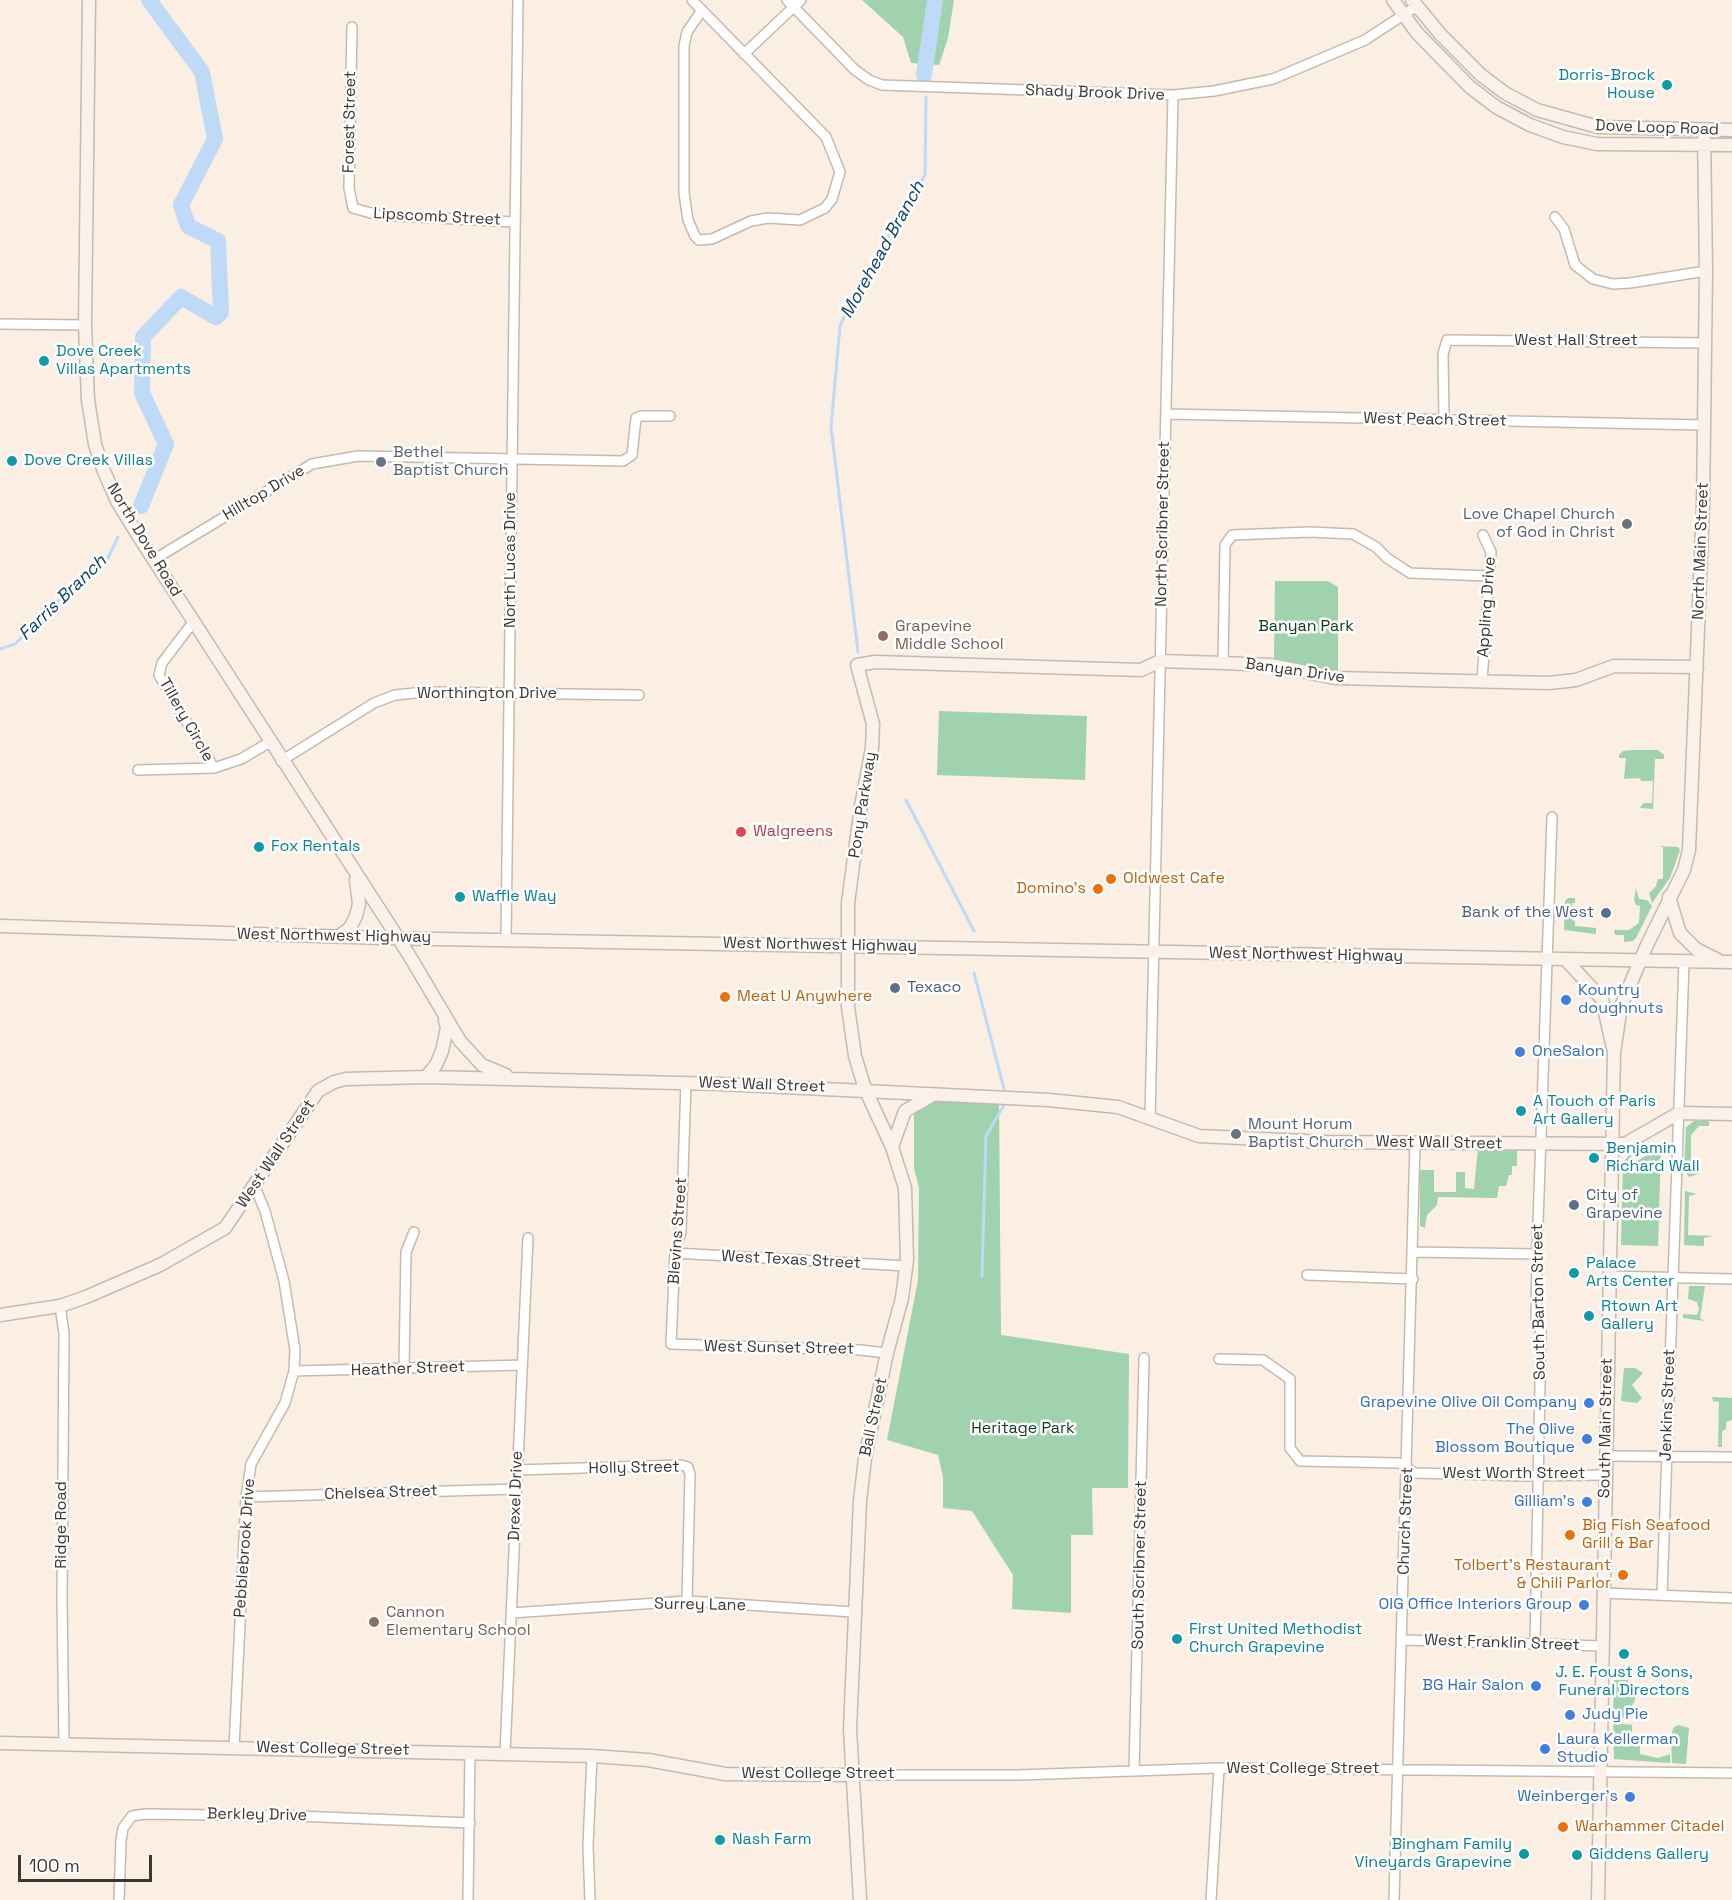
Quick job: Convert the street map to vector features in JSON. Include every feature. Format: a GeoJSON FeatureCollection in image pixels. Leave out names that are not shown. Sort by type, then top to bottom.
{"type":"FeatureCollection","features":[{"type":"Feature","properties":{"kind":"main road","name":"North Dove Road"},"geometry":{"type":"LineString","coordinates":[[89,0],[85,325],[88,400],[95,444],[117,501],[281,761],[400,942],[460,1041],[482,1065],[517,1079]]}},
{"type":"Feature","properties":{"kind":"main road","name":"Dove Loop Road"},"geometry":{"type":"LineString","coordinates":[[1393,0],[1470,87],[1497,107],[1530,125],[1563,137],[1598,144],[1732,146]]}},
{"type":"Feature","properties":{"kind":"main road","name":"Dove Loop Road"},"geometry":{"type":"LineString","coordinates":[[1414,3],[1480,75],[1505,93],[1537,110],[1598,128],[1732,130]]}},
{"type":"Feature","properties":{"kind":"main road","name":"North Main Street"},"geometry":{"type":"LineString","coordinates":[[1640,961],[1684,870],[1689,850],[1703,512],[1706,270],[1704,130]]}},
{"type":"Feature","properties":{"kind":"main road","name":"Banyan Drive"},"geometry":{"type":"LineString","coordinates":[[857,665],[875,662],[1141,670],[1160,661],[1271,665],[1335,678],[1565,682],[1614,666],[1697,667]]}},
{"type":"Feature","properties":{"kind":"main road","name":"Pony Parkway"},"geometry":{"type":"LineString","coordinates":[[846,946],[850,885],[872,748],[873,724],[857,665]]}},
{"type":"Feature","properties":{"kind":"main road"},"geometry":{"type":"LineString","coordinates":[[339,936],[350,928],[356,916],[359,904],[356,876]]}},
{"type":"Feature","properties":{"kind":"main road"},"geometry":{"type":"LineString","coordinates":[[1669,897],[1680,933],[1696,949],[1727,962]]}},
{"type":"Feature","properties":{"kind":"main road","name":"West Northwest Highway"},"geometry":{"type":"LineString","coordinates":[[0,926],[339,936],[400,942],[506,939],[1152,953],[1727,962]]}},
{"type":"Feature","properties":{"kind":"main road","name":"Ball Street"},"geometry":{"type":"LineString","coordinates":[[846,946],[848,1007],[855,1056],[866,1089],[892,1147],[905,1188],[907,1266],[865,1458],[860,1501],[853,1612],[851,1775],[860,1900]]}},
{"type":"Feature","properties":{"kind":"main road"},"geometry":{"type":"LineString","coordinates":[[1566,960],[1602,999],[1614,1052]]}},
{"type":"Feature","properties":{"kind":"main road","name":"South Main Street"},"geometry":{"type":"LineString","coordinates":[[1598,1900],[1614,1052],[1622,1006],[1640,961]]}},
{"type":"Feature","properties":{"kind":"main road"},"geometry":{"type":"LineString","coordinates":[[426,1077],[436,1065],[442,1051],[447,1028],[444,1016]]}},
{"type":"Feature","properties":{"kind":"main road","name":"West Wall Street"},"geometry":{"type":"LineString","coordinates":[[0,1315],[60,1306],[160,1265],[225,1228],[318,1091],[334,1082],[346,1079],[426,1077],[866,1089],[1095,1104],[1118,1107],[1199,1136],[1224,1139],[1625,1144],[1679,1113]]}},
{"type":"Feature","properties":{"kind":"main road"},"geometry":{"type":"LineString","coordinates":[[892,1147],[905,1112],[936,1094]]}},
{"type":"Feature","properties":{"kind":"main road"},"geometry":{"type":"LineString","coordinates":[[1679,1113],[1732,1113]]}},
{"type":"Feature","properties":{"kind":"main road","name":"West College Street"},"geometry":{"type":"LineString","coordinates":[[0,1743],[592,1756],[648,1760],[724,1774],[851,1775]]}},
{"type":"Feature","properties":{"kind":"street","name":"North Lucas Drive"},"geometry":{"type":"LineString","coordinates":[[506,939],[518,0]]}},
{"type":"Feature","properties":{"kind":"street"},"geometry":{"type":"LineString","coordinates":[[692,0],[702,10],[744,54],[826,137],[840,172],[832,199],[825,208],[800,220],[768,218],[751,221],[712,239],[699,240],[688,220],[684,193],[684,57],[687,32],[702,10]]}},
{"type":"Feature","properties":{"kind":"street"},"geometry":{"type":"LineString","coordinates":[[744,54],[794,2]]}},
{"type":"Feature","properties":{"kind":"street","name":"Shady Brook Drive"},"geometry":{"type":"LineString","coordinates":[[794,2],[855,70],[869,80],[882,85],[1173,95],[1214,91],[1273,79],[1365,40],[1404,15],[1414,3]]}},
{"type":"Feature","properties":{"kind":"street","name":"Forest Street"},"geometry":{"type":"LineString","coordinates":[[352,27],[349,188],[353,208],[360,211]]}},
{"type":"Feature","properties":{"kind":"street","name":"North Scribner Street"},"geometry":{"type":"LineString","coordinates":[[1152,953],[1173,95]]}},
{"type":"Feature","properties":{"kind":"street","name":"Lipscomb Street"},"geometry":{"type":"LineString","coordinates":[[360,211],[378,215],[515,222]]}},
{"type":"Feature","properties":{"kind":"street"},"geometry":{"type":"LineString","coordinates":[[1555,217],[1564,229],[1575,264],[1593,279],[1612,284],[1630,283],[1706,270]]}},
{"type":"Feature","properties":{"kind":"street"},"geometry":{"type":"LineString","coordinates":[[0,324],[85,325]]}},
{"type":"Feature","properties":{"kind":"street","name":"West Hall Street"},"geometry":{"type":"LineString","coordinates":[[1444,420],[1443,354],[1447,340],[1705,343]]}},
{"type":"Feature","properties":{"kind":"street","name":"West Peach Street"},"geometry":{"type":"LineString","coordinates":[[1166,414],[1704,425]]}},
{"type":"Feature","properties":{"kind":"street","name":"Hilltop Drive"},"geometry":{"type":"LineString","coordinates":[[155,559],[312,464],[358,456],[623,461],[632,455],[636,418],[670,416]]}},
{"type":"Feature","properties":{"kind":"street"},"geometry":{"type":"LineString","coordinates":[[1223,663],[1226,545],[1232,536],[1309,532],[1353,534],[1376,547],[1387,558],[1410,573],[1488,576]]}},
{"type":"Feature","properties":{"kind":"street","name":"Appling Drive"},"geometry":{"type":"LineString","coordinates":[[1482,681],[1491,552],[1483,535]]}},
{"type":"Feature","properties":{"kind":"street","name":"Tillery Circle"},"geometry":{"type":"LineString","coordinates":[[194,621],[162,663],[159,675],[214,768],[241,759],[270,742]]}},
{"type":"Feature","properties":{"kind":"street","name":"Worthington Drive"},"geometry":{"type":"LineString","coordinates":[[281,761],[374,703],[395,695],[425,692],[510,692],[639,695]]}},
{"type":"Feature","properties":{"kind":"street"},"geometry":{"type":"LineString","coordinates":[[138,770],[214,768]]}},
{"type":"Feature","properties":{"kind":"street","name":"South Barton Street"},"geometry":{"type":"LineString","coordinates":[[1535,1644],[1541,1332],[1536,1320],[1537,1254],[1549,959],[1552,817]]}},
{"type":"Feature","properties":{"kind":"street"},"geometry":{"type":"LineString","coordinates":[[1149,1118],[1152,953]]}},
{"type":"Feature","properties":{"kind":"street","name":"Jenkins Street"},"geometry":{"type":"LineString","coordinates":[[1662,1595],[1671,1277],[1684,962]]}},
{"type":"Feature","properties":{"kind":"street","name":"Blevins Street"},"geometry":{"type":"LineString","coordinates":[[671,1344],[675,1253],[681,1232],[686,1083]]}},
{"type":"Feature","properties":{"kind":"street","name":"Church Street"},"geometry":{"type":"LineString","coordinates":[[1394,1900],[1415,1143]]}},
{"type":"Feature","properties":{"kind":"street","name":"Pebblebrook Drive"},"geometry":{"type":"LineString","coordinates":[[234,1748],[246,1497],[251,1464],[285,1403],[294,1371],[294,1332],[284,1281],[265,1211],[254,1185]]}},
{"type":"Feature","properties":{"kind":"street"},"geometry":{"type":"LineString","coordinates":[[404,1369],[406,1252],[414,1232]]}},
{"type":"Feature","properties":{"kind":"street","name":"Drexel Drive"},"geometry":{"type":"LineString","coordinates":[[505,1753],[528,1238]]}},
{"type":"Feature","properties":{"kind":"street"},"geometry":{"type":"LineString","coordinates":[[1413,1252],[1537,1254]]}},
{"type":"Feature","properties":{"kind":"street","name":"West Texas Street"},"geometry":{"type":"LineString","coordinates":[[675,1253],[907,1266]]}},
{"type":"Feature","properties":{"kind":"street"},"geometry":{"type":"LineString","coordinates":[[1307,1275],[1413,1279]]}},
{"type":"Feature","properties":{"kind":"street"},"geometry":{"type":"LineString","coordinates":[[1609,1276],[1732,1279]]}},
{"type":"Feature","properties":{"kind":"street","name":"Ridge Road"},"geometry":{"type":"LineString","coordinates":[[60,1306],[64,1333],[62,1600],[64,1744]]}},
{"type":"Feature","properties":{"kind":"street","name":"West Sunset Street"},"geometry":{"type":"LineString","coordinates":[[671,1344],[860,1350],[887,1353]]}},
{"type":"Feature","properties":{"kind":"street","name":"South Scribner Street"},"geometry":{"type":"LineString","coordinates":[[1134,1771],[1144,1358]]}},
{"type":"Feature","properties":{"kind":"street","name":"West Worth Street"},"geometry":{"type":"LineString","coordinates":[[1219,1359],[1263,1360],[1290,1379],[1290,1448],[1300,1461],[1399,1463],[1416,1473],[1525,1476],[1537,1474],[1606,1475]]}},
{"type":"Feature","properties":{"kind":"street","name":"Heather Street"},"geometry":{"type":"LineString","coordinates":[[294,1371],[522,1365]]}},
{"type":"Feature","properties":{"kind":"street"},"geometry":{"type":"LineString","coordinates":[[1606,1456],[1732,1457]]}},
{"type":"Feature","properties":{"kind":"street","name":"Holly Street"},"geometry":{"type":"LineString","coordinates":[[517,1470],[681,1465],[688,1467],[690,1475],[687,1601]]}},
{"type":"Feature","properties":{"kind":"street","name":"Chelsea Street"},"geometry":{"type":"LineString","coordinates":[[246,1497],[516,1489]]}},
{"type":"Feature","properties":{"kind":"street"},"geometry":{"type":"LineString","coordinates":[[1603,1593],[1732,1598]]}},
{"type":"Feature","properties":{"kind":"street","name":"Surrey Lane"},"geometry":{"type":"LineString","coordinates":[[511,1614],[687,1601],[853,1612]]}},
{"type":"Feature","properties":{"kind":"street","name":"West Franklin Street"},"geometry":{"type":"LineString","coordinates":[[1403,1640],[1602,1646]]}},
{"type":"Feature","properties":{"kind":"street"},"geometry":{"type":"LineString","coordinates":[[468,1900],[470,1752]]}},
{"type":"Feature","properties":{"kind":"street"},"geometry":{"type":"LineString","coordinates":[[590,1900],[588,1846],[592,1756]]}},
{"type":"Feature","properties":{"kind":"street"},"geometry":{"type":"LineString","coordinates":[[1211,1900],[1219,1768]]}},
{"type":"Feature","properties":{"kind":"street","name":"West College Street"},"geometry":{"type":"LineString","coordinates":[[851,1775],[1219,1768],[1732,1773]]}},
{"type":"Feature","properties":{"kind":"street","name":"Berkley Drive"},"geometry":{"type":"LineString","coordinates":[[119,1900],[123,1828],[132,1816],[145,1814],[297,1815],[470,1823]]}},
{"type":"Feature","properties":{"kind":"green space"},"geometry":{"type":"Polygon","coordinates":[[[862,0],[954,0],[948,38],[939,65],[911,63],[903,37],[862,0]]]}},
{"type":"Feature","properties":{"kind":"green space","name":"Banyan Park"},"geometry":{"type":"Polygon","coordinates":[[[1275,581],[1328,581],[1338,587],[1338,673],[1274,659],[1275,581]]]}},
{"type":"Feature","properties":{"kind":"green space"},"geometry":{"type":"Polygon","coordinates":[[[939,711],[1087,716],[1085,780],[937,775],[939,711]]]}},
{"type":"Feature","properties":{"kind":"green space"},"geometry":{"type":"Polygon","coordinates":[[[1658,750],[1664,755],[1664,759],[1655,759],[1653,809],[1640,808],[1643,803],[1652,803],[1653,781],[1641,781],[1640,778],[1624,779],[1626,758],[1619,758],[1619,755],[1623,751],[1658,750]]]}},
{"type":"Feature","properties":{"kind":"green space"},"geometry":{"type":"Polygon","coordinates":[[[1656,846],[1678,847],[1680,850],[1670,878],[1652,903],[1649,893],[1656,886],[1658,879],[1663,879],[1663,847],[1656,846]]]}},
{"type":"Feature","properties":{"kind":"green space"},"geometry":{"type":"Polygon","coordinates":[[[1636,888],[1639,899],[1647,900],[1652,906],[1636,938],[1633,941],[1624,942],[1624,935],[1615,935],[1614,930],[1629,930],[1639,923],[1640,906],[1636,905],[1634,900],[1636,888]]]}},
{"type":"Feature","properties":{"kind":"green space"},"geometry":{"type":"Polygon","coordinates":[[[1568,898],[1575,898],[1575,903],[1572,903],[1572,920],[1575,921],[1575,926],[1596,928],[1596,934],[1564,930],[1565,901],[1568,898]]]}},
{"type":"Feature","properties":{"kind":"green space","name":"Heritage Park"},"geometry":{"type":"Polygon","coordinates":[[[923,1102],[999,1102],[1001,1335],[1129,1354],[1128,1488],[1092,1488],[1093,1535],[1071,1535],[1071,1613],[1012,1609],[1013,1575],[972,1511],[943,1508],[943,1477],[938,1455],[887,1440],[918,1280],[919,1188],[914,1168],[914,1112],[923,1102]]]}},
{"type":"Feature","properties":{"kind":"green space"},"geometry":{"type":"Polygon","coordinates":[[[1694,1121],[1709,1121],[1709,1126],[1699,1126],[1691,1135],[1691,1168],[1698,1169],[1698,1174],[1689,1177],[1684,1170],[1686,1127],[1694,1121]]]}},
{"type":"Feature","properties":{"kind":"green space"},"geometry":{"type":"Polygon","coordinates":[[[1661,1147],[1658,1246],[1621,1245],[1623,1163],[1631,1154],[1632,1164],[1661,1147]]]}},
{"type":"Feature","properties":{"kind":"green space"},"geometry":{"type":"Polygon","coordinates":[[[1478,1148],[1517,1149],[1517,1166],[1512,1166],[1512,1175],[1509,1175],[1506,1186],[1499,1186],[1497,1198],[1438,1197],[1437,1205],[1427,1215],[1425,1228],[1420,1226],[1420,1170],[1434,1170],[1434,1192],[1456,1192],[1456,1172],[1465,1172],[1465,1188],[1474,1189],[1478,1148]]]}},
{"type":"Feature","properties":{"kind":"green space"},"geometry":{"type":"Polygon","coordinates":[[[1685,1191],[1697,1194],[1689,1196],[1688,1235],[1713,1236],[1704,1238],[1704,1246],[1684,1245],[1685,1191]]]}},
{"type":"Feature","properties":{"kind":"green space"},"geometry":{"type":"Polygon","coordinates":[[[1689,1286],[1705,1286],[1700,1318],[1704,1321],[1683,1318],[1683,1314],[1697,1315],[1699,1309],[1697,1302],[1688,1299],[1689,1286]]]}},
{"type":"Feature","properties":{"kind":"green space"},"geometry":{"type":"Polygon","coordinates":[[[1624,1368],[1635,1368],[1643,1373],[1632,1385],[1642,1398],[1637,1403],[1621,1401],[1624,1368]]]}},
{"type":"Feature","properties":{"kind":"green space"},"geometry":{"type":"Polygon","coordinates":[[[1712,1397],[1732,1398],[1732,1420],[1726,1422],[1726,1429],[1722,1431],[1722,1447],[1718,1447],[1719,1402],[1713,1401],[1712,1397]]]}},
{"type":"Feature","properties":{"kind":"green space"},"geometry":{"type":"Polygon","coordinates":[[[1614,1680],[1628,1680],[1627,1690],[1635,1692],[1635,1700],[1629,1711],[1631,1718],[1613,1717],[1614,1680]]]}},
{"type":"Feature","properties":{"kind":"green space"},"geometry":{"type":"Polygon","coordinates":[[[1613,1723],[1632,1725],[1632,1734],[1640,1740],[1640,1754],[1658,1758],[1670,1754],[1670,1763],[1614,1759],[1613,1723]]]}},
{"type":"Feature","properties":{"kind":"green space"},"geometry":{"type":"Polygon","coordinates":[[[1678,1725],[1689,1728],[1686,1764],[1672,1763],[1671,1739],[1673,1728],[1678,1725]]]}},
{"type":"Feature","properties":{"kind":"waterway","name":"Farris Branch"},"geometry":{"type":"LineString","coordinates":[[141,506],[166,444],[142,393],[143,337],[181,297],[216,317],[221,312],[218,241],[188,226],[181,205],[215,139],[202,72],[149,0]]}},
{"type":"Feature","properties":{"kind":"waterway","name":"Morehead Branch"},"geometry":{"type":"LineString","coordinates":[[924,75],[935,0]]}},
{"type":"Feature","properties":{"kind":"waterway","name":"Morehead Branch"},"geometry":{"type":"LineString","coordinates":[[858,652],[831,427],[840,326],[861,282],[925,175],[926,97]]}},
{"type":"Feature","properties":{"kind":"waterway","name":"Farris Branch"},"geometry":{"type":"LineString","coordinates":[[0,649],[15,644],[57,602],[108,558],[118,537]]}},
{"type":"Feature","properties":{"kind":"waterway","name":"Morehead Branch"},"geometry":{"type":"LineString","coordinates":[[906,800],[974,931]]}},
{"type":"Feature","properties":{"kind":"waterway","name":"Morehead Branch"},"geometry":{"type":"LineString","coordinates":[[974,973],[1004,1089]]}},
{"type":"Feature","properties":{"kind":"waterway","name":"Morehead Branch"},"geometry":{"type":"LineString","coordinates":[[982,1276],[986,1136],[1004,1105]]}},
{"type":"Feature","properties":{"kind":"place","name":"Dorris-Brock House"},"geometry":{"type":"Point","coordinates":[1667,85]}},
{"type":"Feature","properties":{"kind":"place","name":"Dove Creek Villas Apartments"},"geometry":{"type":"Point","coordinates":[44,361]}},
{"type":"Feature","properties":{"kind":"place","name":"Dove Creek Villas"},"geometry":{"type":"Point","coordinates":[12,461]}},
{"type":"Feature","properties":{"kind":"place","name":"Bethel Baptist Church"},"geometry":{"type":"Point","coordinates":[381,462]}},
{"type":"Feature","properties":{"kind":"place","name":"Love Chapel Church of God in Christ"},"geometry":{"type":"Point","coordinates":[1627,524]}},
{"type":"Feature","properties":{"kind":"place","name":"Grapevine Middle School"},"geometry":{"type":"Point","coordinates":[883,636]}},
{"type":"Feature","properties":{"kind":"place","name":"Walgreens"},"geometry":{"type":"Point","coordinates":[741,832]}},
{"type":"Feature","properties":{"kind":"place","name":"Fox Rentals"},"geometry":{"type":"Point","coordinates":[259,847]}},
{"type":"Feature","properties":{"kind":"place","name":"Oldwest Cafe"},"geometry":{"type":"Point","coordinates":[1111,879]}},
{"type":"Feature","properties":{"kind":"place","name":"Domino's"},"geometry":{"type":"Point","coordinates":[1098,889]}},
{"type":"Feature","properties":{"kind":"place","name":"Waffle Way"},"geometry":{"type":"Point","coordinates":[460,897]}},
{"type":"Feature","properties":{"kind":"place","name":"Bank of the West"},"geometry":{"type":"Point","coordinates":[1606,913]}},
{"type":"Feature","properties":{"kind":"place","name":"Texaco"},"geometry":{"type":"Point","coordinates":[895,988]}},
{"type":"Feature","properties":{"kind":"place","name":"Meat U Anywhere"},"geometry":{"type":"Point","coordinates":[725,997]}},
{"type":"Feature","properties":{"kind":"place","name":"Kountry doughnuts"},"geometry":{"type":"Point","coordinates":[1566,1000]}},
{"type":"Feature","properties":{"kind":"place","name":"OneSalon"},"geometry":{"type":"Point","coordinates":[1520,1052]}},
{"type":"Feature","properties":{"kind":"place","name":"A Touch of Paris Art Gallery"},"geometry":{"type":"Point","coordinates":[1521,1111]}},
{"type":"Feature","properties":{"kind":"place","name":"Mount Horum Baptist Church"},"geometry":{"type":"Point","coordinates":[1236,1134]}},
{"type":"Feature","properties":{"kind":"place","name":"Benjamin Richard Wall"},"geometry":{"type":"Point","coordinates":[1594,1158]}},
{"type":"Feature","properties":{"kind":"place","name":"City of Grapevine"},"geometry":{"type":"Point","coordinates":[1574,1205]}},
{"type":"Feature","properties":{"kind":"place","name":"Palace Arts Center"},"geometry":{"type":"Point","coordinates":[1574,1273]}},
{"type":"Feature","properties":{"kind":"place","name":"Rtown Art Gallery"},"geometry":{"type":"Point","coordinates":[1589,1316]}},
{"type":"Feature","properties":{"kind":"place","name":"Grapevine Olive Oil Company"},"geometry":{"type":"Point","coordinates":[1589,1403]}},
{"type":"Feature","properties":{"kind":"place","name":"The Olive Blossom Boutique"},"geometry":{"type":"Point","coordinates":[1587,1439]}},
{"type":"Feature","properties":{"kind":"place","name":"Gilliam’s"},"geometry":{"type":"Point","coordinates":[1587,1502]}},
{"type":"Feature","properties":{"kind":"place","name":"Big Fish Seafood Grill & Bar"},"geometry":{"type":"Point","coordinates":[1570,1535]}},
{"type":"Feature","properties":{"kind":"place","name":"Tolbert’s Restaurant & Chili Parlor"},"geometry":{"type":"Point","coordinates":[1623,1575]}},
{"type":"Feature","properties":{"kind":"place","name":"OIG Office Interiors Group"},"geometry":{"type":"Point","coordinates":[1584,1605]}},
{"type":"Feature","properties":{"kind":"place","name":"Cannon Elementary School"},"geometry":{"type":"Point","coordinates":[374,1622]}},
{"type":"Feature","properties":{"kind":"place","name":"First United Methodist Church Grapevine"},"geometry":{"type":"Point","coordinates":[1177,1639]}},
{"type":"Feature","properties":{"kind":"place","name":"J. E. Foust & Sons, Funeral Directors"},"geometry":{"type":"Point","coordinates":[1624,1654]}},
{"type":"Feature","properties":{"kind":"place","name":"BG Hair Salon"},"geometry":{"type":"Point","coordinates":[1536,1686]}},
{"type":"Feature","properties":{"kind":"place","name":"Judy Pie"},"geometry":{"type":"Point","coordinates":[1570,1715]}},
{"type":"Feature","properties":{"kind":"place","name":"Laura Kellerman Studio"},"geometry":{"type":"Point","coordinates":[1545,1749]}},
{"type":"Feature","properties":{"kind":"place","name":"Weinberger’s"},"geometry":{"type":"Point","coordinates":[1630,1797]}},
{"type":"Feature","properties":{"kind":"place","name":"Warhammer Citadel"},"geometry":{"type":"Point","coordinates":[1563,1827]}},
{"type":"Feature","properties":{"kind":"place","name":"Nash Farm"},"geometry":{"type":"Point","coordinates":[720,1840]}},
{"type":"Feature","properties":{"kind":"place","name":"Bingham Family Vineyards Grapevine"},"geometry":{"type":"Point","coordinates":[1524,1854]}},
{"type":"Feature","properties":{"kind":"place","name":"Giddens Gallery"},"geometry":{"type":"Point","coordinates":[1577,1855]}}]}
